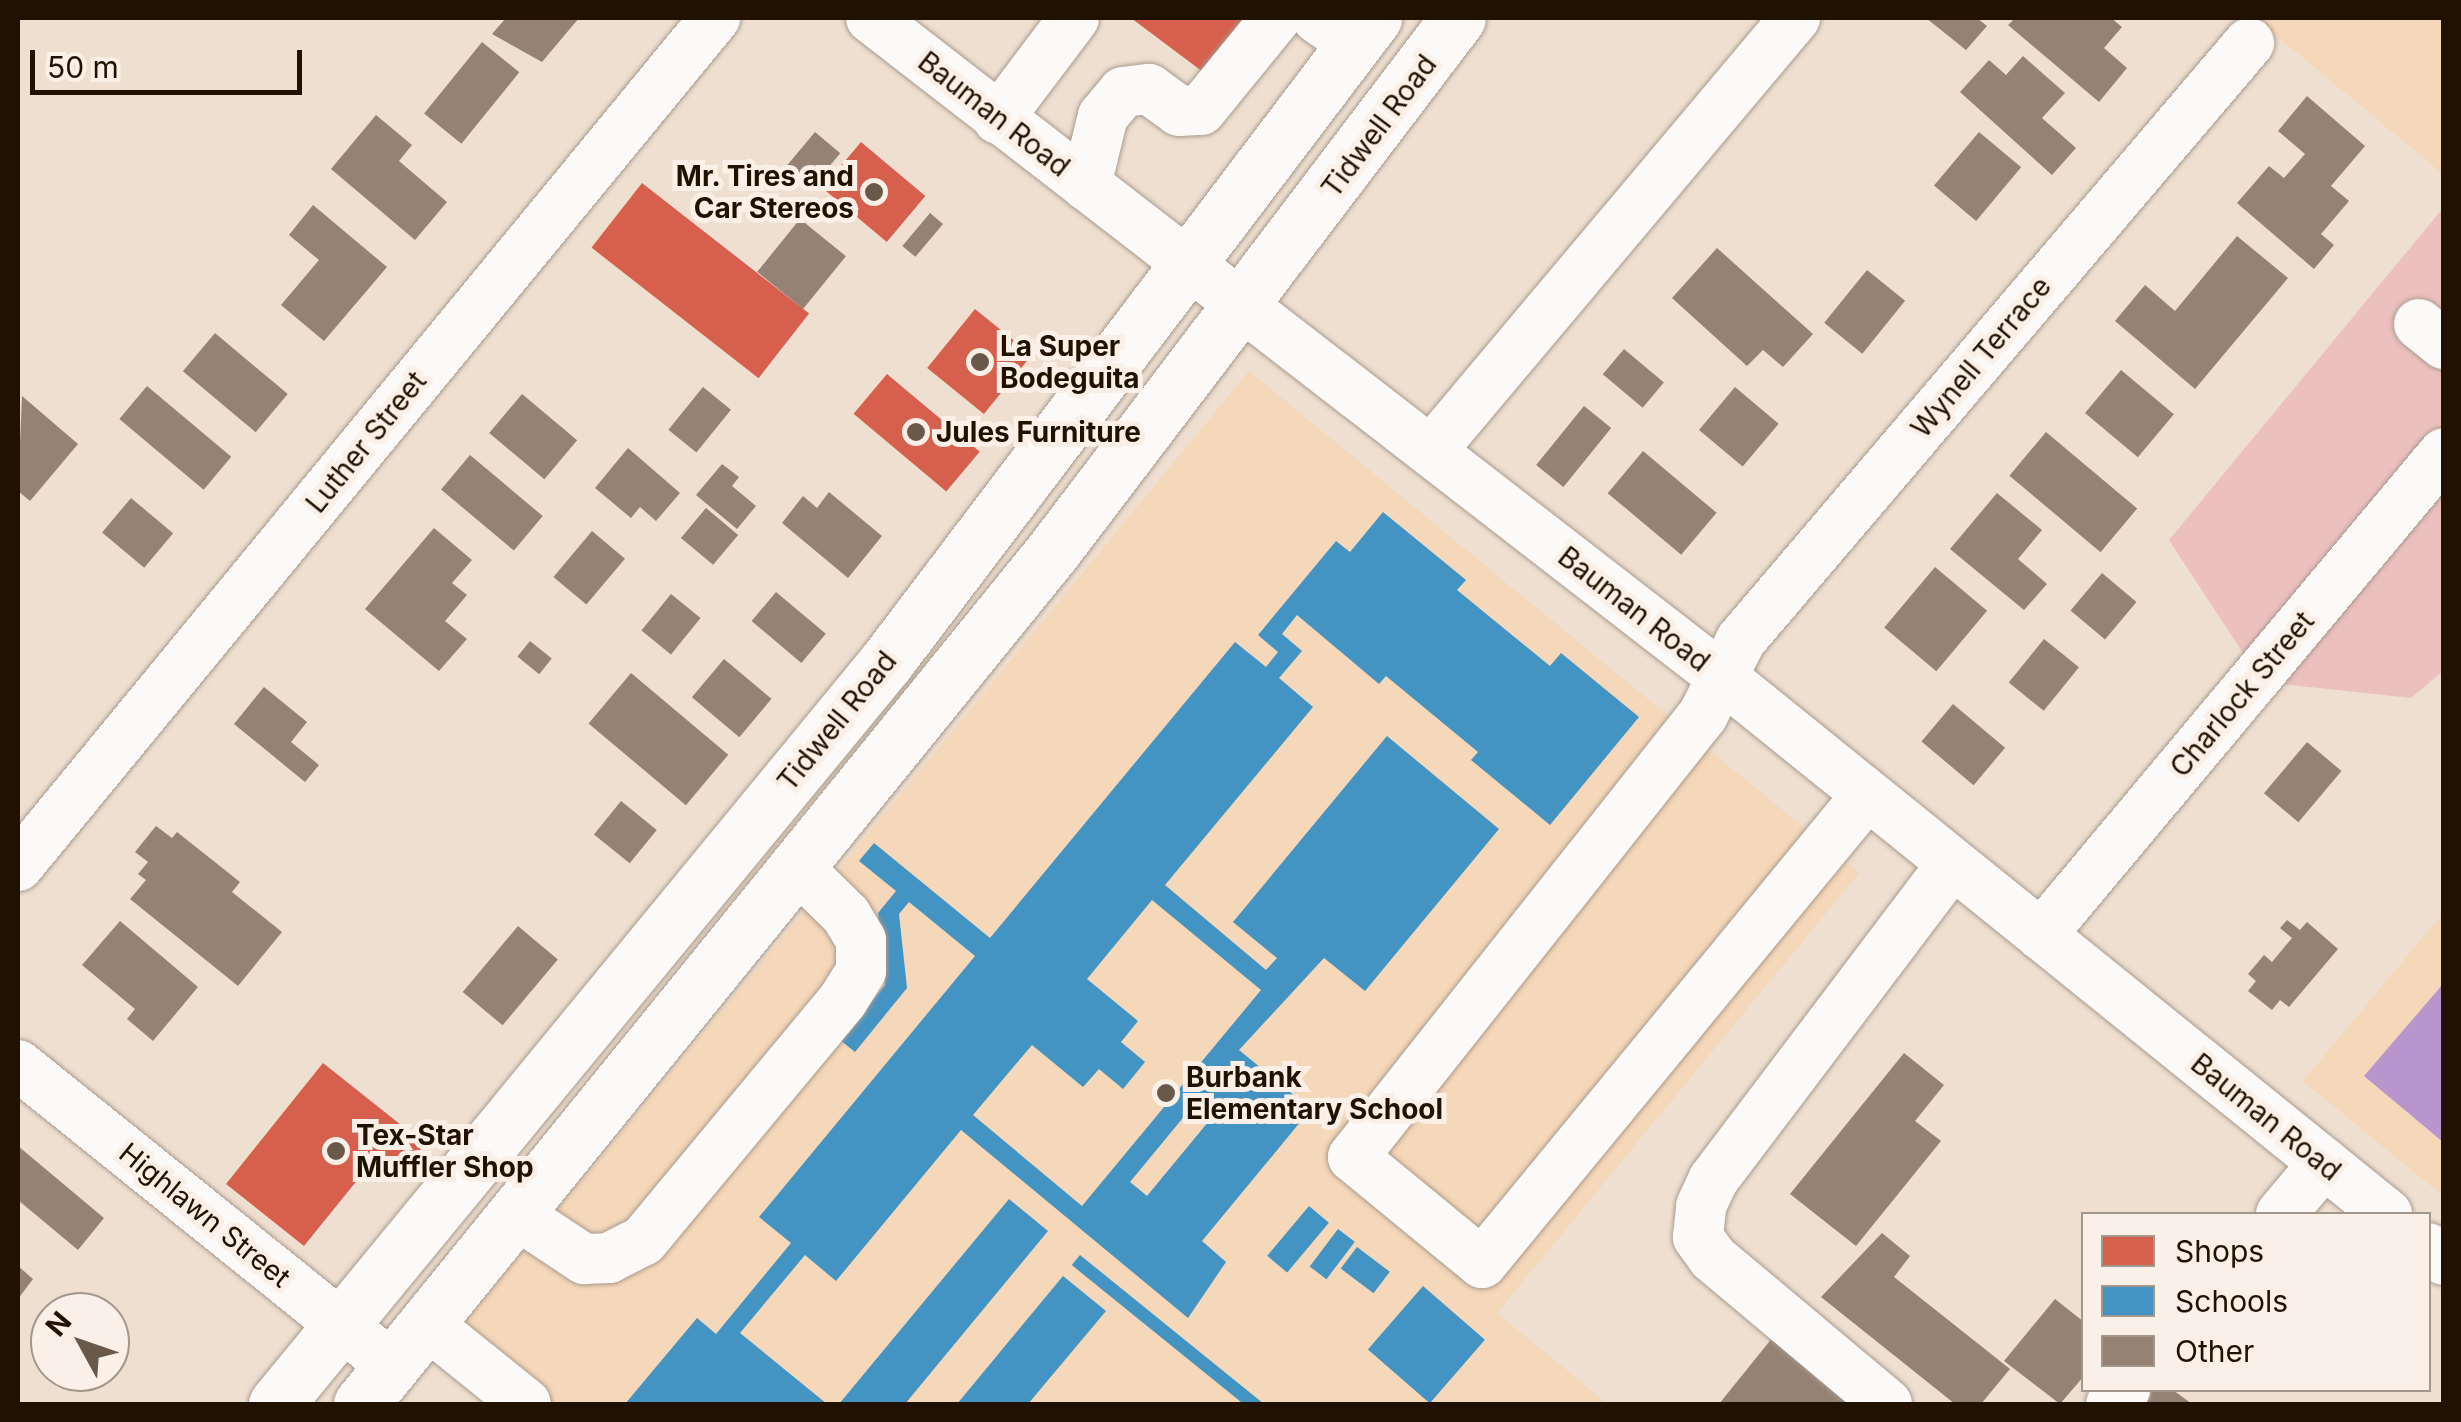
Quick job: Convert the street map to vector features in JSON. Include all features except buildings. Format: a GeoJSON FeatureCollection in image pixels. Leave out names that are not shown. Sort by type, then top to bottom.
{"type":"FeatureCollection","features":[{"type":"Feature","properties":{"kind":"main road","name":"Tidwell Road"},"geometry":{"type":"LineString","coordinates":[[376,1385],[937,696],[1243,306],[1458,18]]}},
{"type":"Feature","properties":{"kind":"main road","name":"Tidwell Road"},"geometry":{"type":"LineString","coordinates":[[276,1404],[887,661],[1192,266],[1348,26]]}},
{"type":"Feature","properties":{"kind":"main road"},"geometry":{"type":"LineString","coordinates":[[887,661],[937,696]]}},
{"type":"Feature","properties":{"kind":"main road"},"geometry":{"type":"LineString","coordinates":[[617,988],[664,1032]]}},
{"type":"Feature","properties":{"kind":"street","name":"Luther Street"},"geometry":{"type":"LineString","coordinates":[[18,866],[715,18]]}},
{"type":"Feature","properties":{"kind":"street","name":"Bauman Road"},"geometry":{"type":"LineString","coordinates":[[871,18],[1722,677],[2385,1212]]}},
{"type":"Feature","properties":{"kind":"street"},"geometry":{"type":"LineString","coordinates":[[998,119],[1074,18]]}},
{"type":"Feature","properties":{"kind":"street"},"geometry":{"type":"LineString","coordinates":[[1086,185],[1103,116],[1123,92],[1150,89],[1179,111],[1201,110],[1276,18]]}},
{"type":"Feature","properties":{"kind":"street"},"geometry":{"type":"LineString","coordinates":[[1431,451],[1795,18]]}},
{"type":"Feature","properties":{"kind":"street","name":"Wynell Terrace"},"geometry":{"type":"LineString","coordinates":[[1867,795],[1482,1263],[1353,1157],[1703,715],[1741,640],[2249,43]]}},
{"type":"Feature","properties":{"kind":"street","name":"Charlock Street"},"geometry":{"type":"LineString","coordinates":[[2041,936],[2444,453]]}},
{"type":"Feature","properties":{"kind":"street"},"geometry":{"type":"LineString","coordinates":[[1887,1404],[1713,1258],[1698,1237],[1701,1206],[1713,1180],[1952,864]]}},
{"type":"Feature","properties":{"kind":"street"},"geometry":{"type":"LineString","coordinates":[[516,1214],[584,1259],[609,1258],[644,1241],[843,1000],[861,971],[861,940],[846,915],[798,868]]}},
{"type":"Feature","properties":{"kind":"street","name":"Highlawn Street"},"geometry":{"type":"LineString","coordinates":[[18,1065],[340,1325],[376,1385]]}},
{"type":"Feature","properties":{"kind":"street"},"geometry":{"type":"LineString","coordinates":[[2283,1212],[2324,1164]]}},
{"type":"Feature","properties":{"kind":"street"},"geometry":{"type":"LineString","coordinates":[[427,1324],[526,1404]]}},
{"type":"Feature","properties":{"kind":"shaded area"},"geometry":{"type":"Polygon","coordinates":[[[2255,18],[2443,18],[2443,174],[2255,18]]]}},
{"type":"Feature","properties":{"kind":"shaded area"},"geometry":{"type":"Polygon","coordinates":[[[2443,208],[2443,671],[2411,698],[2262,682],[2169,540],[2443,208]]]}},
{"type":"Feature","properties":{"kind":"shaded area","name":"Burbank Elementary School"},"geometry":{"type":"Polygon","coordinates":[[[1249,371],[1859,873],[1497,1313],[1608,1404],[492,1404],[436,1358],[1249,371]]]}},
{"type":"Feature","properties":{"kind":"shaded area"},"geometry":{"type":"Polygon","coordinates":[[[2443,913],[2443,1196],[2303,1081],[2443,913]]]}},
{"type":"Feature","properties":{"kind":"shaded area"},"geometry":{"type":"Polygon","coordinates":[[[2443,984],[2443,1142],[2364,1076],[2443,984]]]}},
{"type":"Feature","properties":{"kind":"place","name":"Mr. Tires and Car Stereos"},"geometry":{"type":"Point","coordinates":[874,192]}},
{"type":"Feature","properties":{"kind":"place","name":"La Super Bodeguita"},"geometry":{"type":"Point","coordinates":[980,362]}},
{"type":"Feature","properties":{"kind":"place","name":"Jules Furniture"},"geometry":{"type":"Point","coordinates":[916,432]}},
{"type":"Feature","properties":{"kind":"place","name":"Burbank Elementary School"},"geometry":{"type":"Point","coordinates":[1166,1093]}},
{"type":"Feature","properties":{"kind":"place","name":"Tex-Star Muffler Shop"},"geometry":{"type":"Point","coordinates":[336,1151]}}]}
